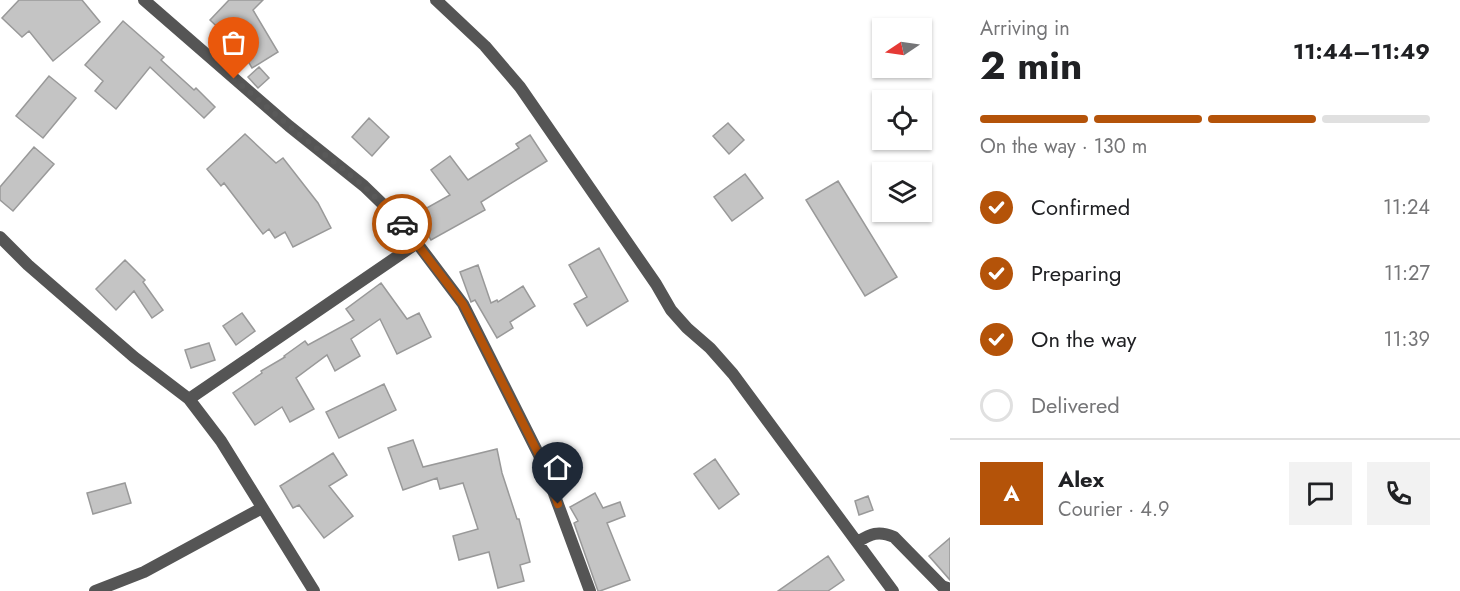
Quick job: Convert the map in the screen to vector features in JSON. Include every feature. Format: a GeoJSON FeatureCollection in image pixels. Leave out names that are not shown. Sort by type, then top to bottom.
{"type":"FeatureCollection","features":[{"type":"Feature","properties":{"kind":"street"},"geometry":{"type":"LineString","coordinates":[[144,0],[289,126],[364,186],[396,217],[417,243],[463,304],[542,461],[590,591]]}},
{"type":"Feature","properties":{"kind":"street"},"geometry":{"type":"LineString","coordinates":[[436,0],[485,46],[520,87],[656,284],[671,310],[733,374],[893,591]]}},
{"type":"Feature","properties":{"kind":"street"},"geometry":{"type":"LineString","coordinates":[[0,237],[28,265],[134,357],[189,399],[221,441],[314,591]]}},
{"type":"Feature","properties":{"kind":"street"},"geometry":{"type":"LineString","coordinates":[[189,399],[417,243]]}},
{"type":"Feature","properties":{"kind":"street"},"geometry":{"type":"LineString","coordinates":[[95,591],[144,572],[262,508]]}},
{"type":"Feature","properties":{"kind":"street"},"geometry":{"type":"LineString","coordinates":[[857,542],[874,532],[884,532],[894,537],[942,586],[950,589]]}},
{"type":"Feature","properties":{"kind":"building"},"geometry":{"type":"Polygon","coordinates":[[[19,0],[82,0],[100,22],[53,61],[29,31],[22,37],[2,18],[19,0]]]}},
{"type":"Feature","properties":{"kind":"building"},"geometry":{"type":"Polygon","coordinates":[[[229,0],[263,0],[253,10],[278,52],[252,68],[232,34],[228,37],[210,20],[229,0]]]}},
{"type":"Feature","properties":{"kind":"building"},"geometry":{"type":"Polygon","coordinates":[[[123,21],[164,57],[161,60],[194,90],[196,88],[215,107],[204,118],[150,67],[116,109],[95,91],[103,81],[85,65],[123,21]]]}},
{"type":"Feature","properties":{"kind":"building"},"geometry":{"type":"Polygon","coordinates":[[[259,67],[269,78],[258,88],[248,77],[259,67]]]}},
{"type":"Feature","properties":{"kind":"building"},"geometry":{"type":"Polygon","coordinates":[[[49,76],[76,98],[43,138],[16,116],[49,76]]]}},
{"type":"Feature","properties":{"kind":"building"},"geometry":{"type":"Polygon","coordinates":[[[369,118],[389,137],[372,156],[352,137],[369,118]]]}},
{"type":"Feature","properties":{"kind":"building"},"geometry":{"type":"Polygon","coordinates":[[[728,123],[744,140],[729,154],[713,136],[728,123]]]}},
{"type":"Feature","properties":{"kind":"building"},"geometry":{"type":"Polygon","coordinates":[[[245,134],[276,163],[283,158],[318,203],[331,228],[293,247],[285,232],[275,238],[269,229],[263,234],[224,183],[221,186],[207,169],[245,134]]]}},
{"type":"Feature","properties":{"kind":"building"},"geometry":{"type":"Polygon","coordinates":[[[530,135],[547,161],[481,202],[485,210],[431,240],[416,214],[450,195],[431,170],[450,156],[468,180],[519,148],[516,144],[530,135]]]}},
{"type":"Feature","properties":{"kind":"building"},"geometry":{"type":"Polygon","coordinates":[[[34,147],[54,164],[13,211],[0,200],[0,187],[34,147]]]}},
{"type":"Feature","properties":{"kind":"building"},"geometry":{"type":"Polygon","coordinates":[[[745,174],[763,198],[732,221],[714,197],[745,174]]]}},
{"type":"Feature","properties":{"kind":"building"},"geometry":{"type":"Polygon","coordinates":[[[838,181],[897,277],[865,296],[806,200],[838,181]]]}},
{"type":"Feature","properties":{"kind":"building"},"geometry":{"type":"Polygon","coordinates":[[[599,248],[628,301],[587,326],[574,304],[587,297],[569,265],[599,248]]]}},
{"type":"Feature","properties":{"kind":"building"},"geometry":{"type":"Polygon","coordinates":[[[125,260],[145,280],[143,282],[163,310],[152,318],[134,291],[116,310],[96,289],[125,260]]]}},
{"type":"Feature","properties":{"kind":"building"},"geometry":{"type":"Polygon","coordinates":[[[478,265],[491,303],[497,300],[498,302],[523,286],[535,306],[510,322],[513,328],[497,338],[475,300],[471,302],[460,272],[478,265]]]}},
{"type":"Feature","properties":{"kind":"building"},"geometry":{"type":"Polygon","coordinates":[[[381,283],[407,319],[419,313],[431,337],[397,354],[380,319],[351,339],[360,356],[335,371],[327,355],[296,378],[314,409],[290,422],[282,407],[255,425],[233,393],[305,341],[308,345],[354,320],[346,309],[381,283]]]}},
{"type":"Feature","properties":{"kind":"building"},"geometry":{"type":"Polygon","coordinates":[[[242,313],[255,331],[236,345],[223,326],[242,313]]]}},
{"type":"Feature","properties":{"kind":"building"},"geometry":{"type":"Polygon","coordinates":[[[209,343],[215,360],[191,368],[185,350],[209,343]]]}},
{"type":"Feature","properties":{"kind":"building"},"geometry":{"type":"Polygon","coordinates":[[[384,384],[396,410],[339,438],[326,412],[384,384]]]}},
{"type":"Feature","properties":{"kind":"building"},"geometry":{"type":"Polygon","coordinates":[[[413,440],[423,467],[497,449],[502,473],[517,519],[519,519],[530,562],[520,565],[524,581],[498,588],[489,552],[459,560],[453,536],[478,529],[463,483],[440,489],[437,478],[403,490],[388,448],[413,440]]]}},
{"type":"Feature","properties":{"kind":"building"},"geometry":{"type":"Polygon","coordinates":[[[333,453],[347,475],[329,486],[353,516],[324,538],[299,505],[293,508],[280,486],[333,453]]]}},
{"type":"Feature","properties":{"kind":"building"},"geometry":{"type":"Polygon","coordinates":[[[715,459],[739,494],[719,509],[694,474],[715,459]]]}},
{"type":"Feature","properties":{"kind":"building"},"geometry":{"type":"Polygon","coordinates":[[[125,483],[131,503],[93,514],[87,493],[125,483]]]}},
{"type":"Feature","properties":{"kind":"building"},"geometry":{"type":"Polygon","coordinates":[[[595,493],[603,508],[620,502],[625,516],[607,523],[630,580],[600,591],[598,591],[574,523],[578,521],[570,507],[595,493]]]}},
{"type":"Feature","properties":{"kind":"building"},"geometry":{"type":"Polygon","coordinates":[[[868,496],[873,510],[859,515],[855,501],[868,496]]]}},
{"type":"Feature","properties":{"kind":"building"},"geometry":{"type":"Polygon","coordinates":[[[950,538],[950,580],[929,556],[950,538]]]}},
{"type":"Feature","properties":{"kind":"building"},"geometry":{"type":"Polygon","coordinates":[[[828,556],[844,580],[828,591],[778,591],[828,556]]]}},
{"type":"Feature","properties":{"kind":"way so far"},"geometry":{"type":"LineString","coordinates":[[234,79],[364,186],[402,224]]}},
{"type":"Feature","properties":{"kind":"route"},"geometry":{"type":"LineString","coordinates":[[402,224],[463,304],[542,461],[558,504]]}}]}
